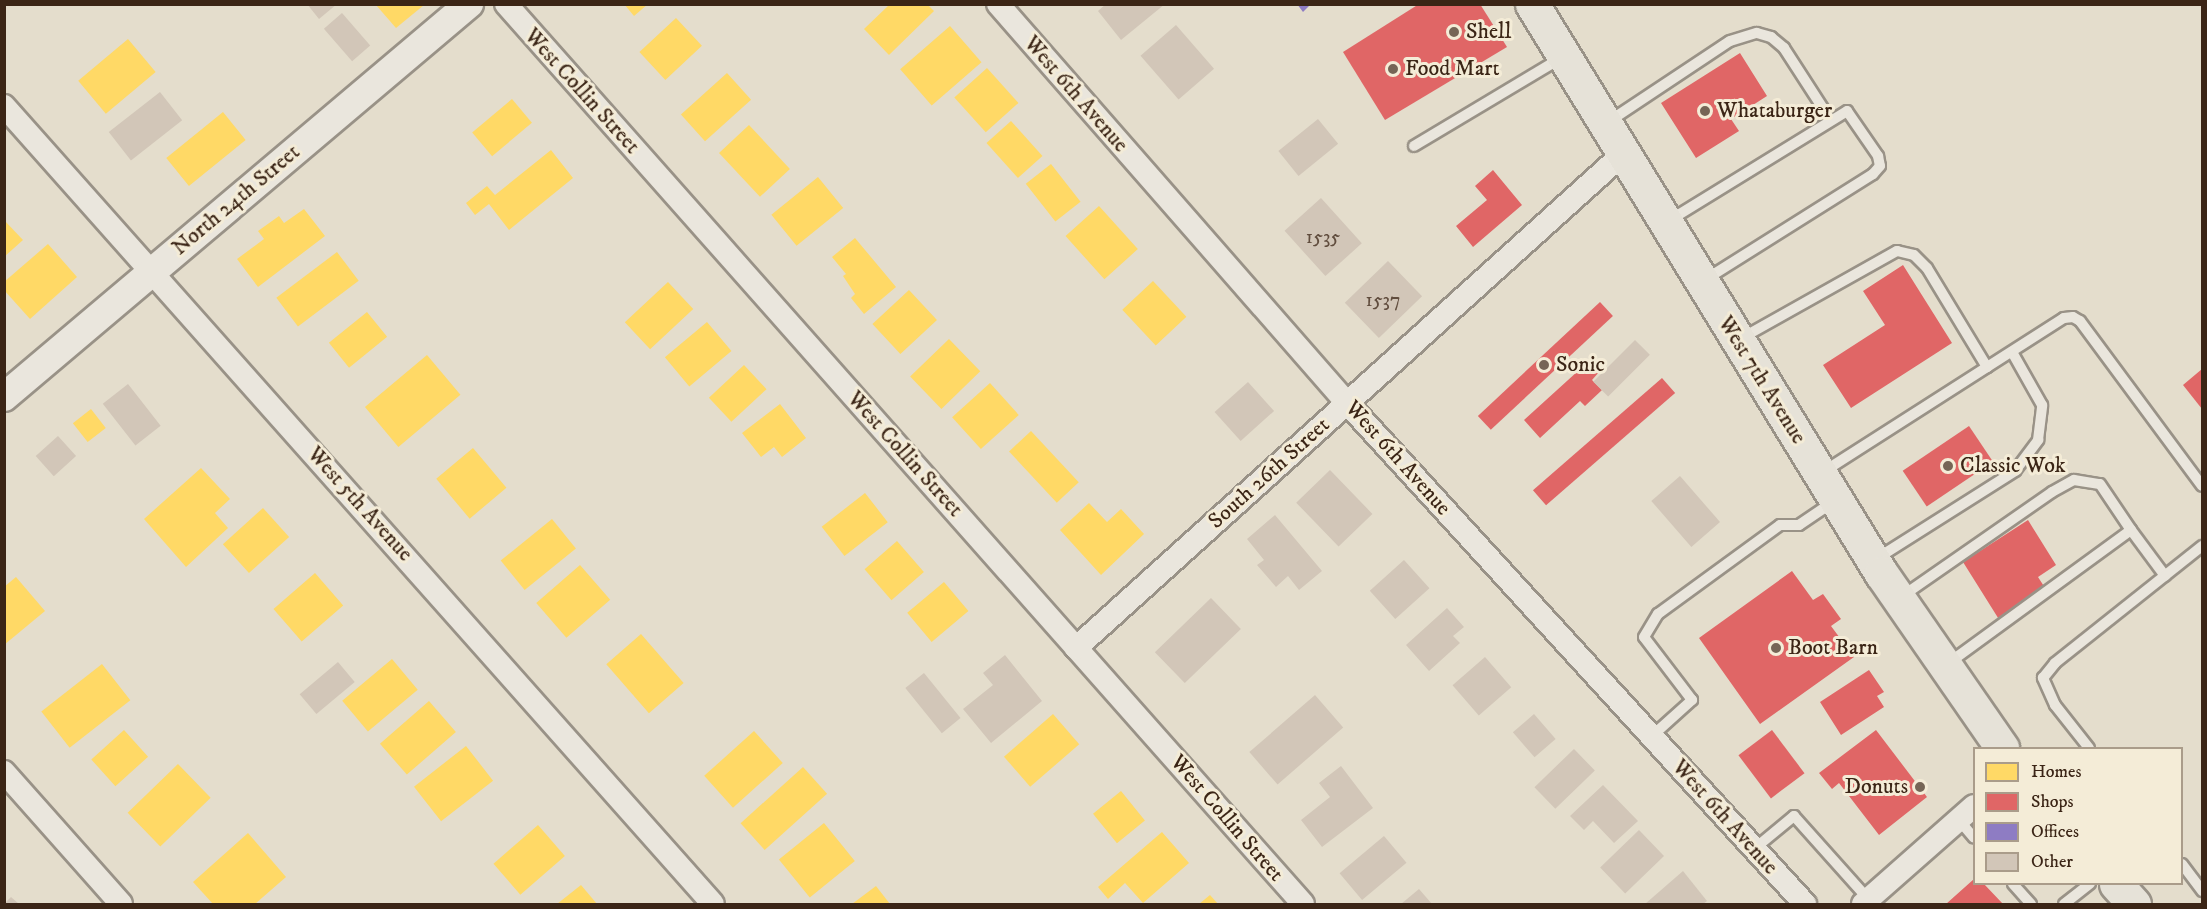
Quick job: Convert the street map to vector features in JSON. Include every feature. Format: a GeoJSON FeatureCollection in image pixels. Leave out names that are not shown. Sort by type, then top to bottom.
{"type":"FeatureCollection","features":[{"type":"Feature","properties":{"kind":"main road","name":"West 7th Avenue"},"geometry":{"type":"LineString","coordinates":[[1532,4],[1873,561],[2001,747]]}},
{"type":"Feature","properties":{"kind":"main road"},"geometry":{"type":"LineString","coordinates":[[2117,885],[2134,904]]}},
{"type":"Feature","properties":{"kind":"street","name":"North 24th Street"},"geometry":{"type":"LineString","coordinates":[[4,397],[469,4]]}},
{"type":"Feature","properties":{"kind":"street","name":"West Collin Street"},"geometry":{"type":"LineString","coordinates":[[506,4],[1303,904]]}},
{"type":"Feature","properties":{"kind":"street","name":"West 6th Avenue"},"geometry":{"type":"LineString","coordinates":[[998,4],[1347,403],[1805,904]]}},
{"type":"Feature","properties":{"kind":"street","name":"West 5th Avenue"},"geometry":{"type":"LineString","coordinates":[[4,106],[713,904]]}},
{"type":"Feature","properties":{"kind":"street","name":"South 26th Street"},"geometry":{"type":"LineString","coordinates":[[1076,648],[1623,154]]}},
{"type":"Feature","properties":{"kind":"street"},"geometry":{"type":"LineString","coordinates":[[4,772],[121,904]]}},
{"type":"Feature","properties":{"kind":"street"},"geometry":{"type":"LineString","coordinates":[[1868,903],[1967,813]]}},
{"type":"Feature","properties":{"kind":"lane"},"geometry":{"type":"LineString","coordinates":[[1605,124],[1730,41],[1757,33],[1771,37],[1784,48],[1830,119]]}},
{"type":"Feature","properties":{"kind":"lane"},"geometry":{"type":"LineString","coordinates":[[1414,146],[1564,57]]}},
{"type":"Feature","properties":{"kind":"lane"},"geometry":{"type":"LineString","coordinates":[[1666,223],[1830,119],[1846,111],[1853,115],[1878,156],[1880,166],[1702,282]]}},
{"type":"Feature","properties":{"kind":"lane"},"geometry":{"type":"LineString","coordinates":[[1738,340],[1896,251],[1914,255],[1926,268],[1987,367]]}},
{"type":"Feature","properties":{"kind":"lane"},"geometry":{"type":"LineString","coordinates":[[1652,736],[1692,700],[1644,637],[1658,614],[1780,525],[1799,525],[1828,487],[1987,367],[2064,318],[2080,321],[2202,486]]}},
{"type":"Feature","properties":{"kind":"lane"},"geometry":{"type":"LineString","coordinates":[[1873,561],[2015,471],[2038,440],[2042,405],[2012,351]]}},
{"type":"Feature","properties":{"kind":"lane"},"geometry":{"type":"LineString","coordinates":[[1898,598],[2074,480],[2100,484],[2165,576]]}},
{"type":"Feature","properties":{"kind":"lane"},"geometry":{"type":"LineString","coordinates":[[1944,666],[2131,530]]}},
{"type":"Feature","properties":{"kind":"lane"},"geometry":{"type":"LineString","coordinates":[[2084,747],[2050,697],[2043,678],[2055,663],[2202,546]]}},
{"type":"Feature","properties":{"kind":"lane"},"geometry":{"type":"LineString","coordinates":[[1967,813],[1973,834]]}},
{"type":"Feature","properties":{"kind":"lane"},"geometry":{"type":"LineString","coordinates":[[1754,849],[1794,816],[1868,903]]}},
{"type":"Feature","properties":{"kind":"lane"},"geometry":{"type":"LineString","coordinates":[[2183,867],[2202,891]]}},
{"type":"Feature","properties":{"kind":"lane"},"geometry":{"type":"LineString","coordinates":[[2014,885],[2031,904]]}},
{"type":"Feature","properties":{"kind":"lane"},"geometry":{"type":"LineString","coordinates":[[2064,904],[2089,885]]}},
{"type":"Feature","properties":{"kind":"building: Homes"},"geometry":{"type":"Polygon","coordinates":[[[624,4],[648,4],[634,16],[624,4]]]}},
{"type":"Feature","properties":{"kind":"building: Homes"},"geometry":{"type":"Polygon","coordinates":[[[376,5],[424,5],[396,28],[376,5]]]}},
{"type":"Feature","properties":{"kind":"building: Homes"},"geometry":{"type":"Polygon","coordinates":[[[889,5],[928,5],[934,11],[889,55],[864,29],[889,5]]]}},
{"type":"Feature","properties":{"kind":"building: Homes"},"geometry":{"type":"Polygon","coordinates":[[[676,18],[702,46],[665,80],[639,52],[676,18]]]}},
{"type":"Feature","properties":{"kind":"building: Homes"},"geometry":{"type":"Polygon","coordinates":[[[950,26],[981,62],[932,106],[900,69],[950,26]]]}},
{"type":"Feature","properties":{"kind":"building: Homes"},"geometry":{"type":"Polygon","coordinates":[[[128,39],[156,72],[106,114],[78,81],[128,39]]]}},
{"type":"Feature","properties":{"kind":"building: Homes"},"geometry":{"type":"Polygon","coordinates":[[[987,68],[1018,103],[986,132],[954,97],[987,68]]]}},
{"type":"Feature","properties":{"kind":"building: Homes"},"geometry":{"type":"Polygon","coordinates":[[[727,73],[751,100],[705,141],[681,114],[727,73]]]}},
{"type":"Feature","properties":{"kind":"building: Homes"},"geometry":{"type":"Polygon","coordinates":[[[512,99],[532,123],[492,156],[472,132],[512,99]]]}},
{"type":"Feature","properties":{"kind":"building: Homes"},"geometry":{"type":"Polygon","coordinates":[[[223,112],[246,140],[189,186],[166,158],[223,112]]]}},
{"type":"Feature","properties":{"kind":"building: Homes"},"geometry":{"type":"Polygon","coordinates":[[[1011,121],[1042,156],[1018,178],[986,143],[1011,121]]]}},
{"type":"Feature","properties":{"kind":"building: Homes"},"geometry":{"type":"Polygon","coordinates":[[[749,125],[790,169],[760,197],[719,153],[749,125]]]}},
{"type":"Feature","properties":{"kind":"building: Homes"},"geometry":{"type":"Polygon","coordinates":[[[551,150],[573,178],[509,230],[489,204],[475,215],[466,203],[487,186],[495,195],[551,150]]]}},
{"type":"Feature","properties":{"kind":"building: Homes"},"geometry":{"type":"Polygon","coordinates":[[[1051,164],[1081,202],[1055,222],[1026,184],[1051,164]]]}},
{"type":"Feature","properties":{"kind":"building: Homes"},"geometry":{"type":"Polygon","coordinates":[[[818,177],[843,208],[797,246],[771,215],[818,177]]]}},
{"type":"Feature","properties":{"kind":"building: Homes"},"geometry":{"type":"Polygon","coordinates":[[[1099,206],[1138,249],[1104,279],[1066,236],[1099,206]]]}},
{"type":"Feature","properties":{"kind":"building: Homes"},"geometry":{"type":"Polygon","coordinates":[[[304,209],[325,236],[258,287],[237,259],[264,239],[258,231],[279,216],[284,223],[304,209]]]}},
{"type":"Feature","properties":{"kind":"building: Homes"},"geometry":{"type":"Polygon","coordinates":[[[4,220],[23,240],[4,257],[4,220]]]}},
{"type":"Feature","properties":{"kind":"building: Homes"},"geometry":{"type":"Polygon","coordinates":[[[855,238],[896,287],[864,314],[851,298],[855,294],[843,276],[846,274],[832,257],[855,238]]]}},
{"type":"Feature","properties":{"kind":"building: Homes"},"geometry":{"type":"Polygon","coordinates":[[[48,244],[77,277],[30,319],[4,290],[4,282],[48,244]]]}},
{"type":"Feature","properties":{"kind":"building: Homes"},"geometry":{"type":"Polygon","coordinates":[[[337,252],[359,281],[298,326],[276,298],[337,252]]]}},
{"type":"Feature","properties":{"kind":"building: Homes"},"geometry":{"type":"Polygon","coordinates":[[[1153,281],[1186,317],[1156,345],[1122,310],[1153,281]]]}},
{"type":"Feature","properties":{"kind":"building: Homes"},"geometry":{"type":"Polygon","coordinates":[[[668,282],[693,309],[650,349],[625,322],[668,282]]]}},
{"type":"Feature","properties":{"kind":"building: Homes"},"geometry":{"type":"Polygon","coordinates":[[[909,290],[937,320],[900,354],[872,324],[909,290]]]}},
{"type":"Feature","properties":{"kind":"building: Homes"},"geometry":{"type":"Polygon","coordinates":[[[367,312],[387,337],[349,368],[329,343],[367,312]]]}},
{"type":"Feature","properties":{"kind":"building: Homes"},"geometry":{"type":"Polygon","coordinates":[[[707,322],[731,351],[689,386],[665,357],[707,322]]]}},
{"type":"Feature","properties":{"kind":"building: Homes"},"geometry":{"type":"Polygon","coordinates":[[[949,339],[980,371],[941,409],[910,377],[949,339]]]}},
{"type":"Feature","properties":{"kind":"building: Homes"},"geometry":{"type":"Polygon","coordinates":[[[427,355],[460,395],[398,447],[365,407],[427,355]]]}},
{"type":"Feature","properties":{"kind":"building: Homes"},"geometry":{"type":"Polygon","coordinates":[[[744,365],[767,389],[731,422],[709,398],[744,365]]]}},
{"type":"Feature","properties":{"kind":"building: Homes"},"geometry":{"type":"Polygon","coordinates":[[[990,383],[1019,415],[981,449],[952,417],[990,383]]]}},
{"type":"Feature","properties":{"kind":"building: Homes"},"geometry":{"type":"Polygon","coordinates":[[[780,404],[806,438],[782,457],[774,447],[761,457],[742,433],[780,404]]]}},
{"type":"Feature","properties":{"kind":"building: Homes"},"geometry":{"type":"Polygon","coordinates":[[[91,409],[106,428],[88,442],[73,423],[91,409]]]}},
{"type":"Feature","properties":{"kind":"building: Homes"},"geometry":{"type":"Polygon","coordinates":[[[1031,431],[1079,482],[1057,503],[1009,451],[1031,431]]]}},
{"type":"Feature","properties":{"kind":"building: Homes"},"geometry":{"type":"Polygon","coordinates":[[[473,448],[506,488],[470,519],[436,479],[473,448]]]}},
{"type":"Feature","properties":{"kind":"building: Homes"},"geometry":{"type":"Polygon","coordinates":[[[201,468],[230,499],[215,513],[228,528],[186,567],[144,519],[201,468]]]}},
{"type":"Feature","properties":{"kind":"building: Homes"},"geometry":{"type":"Polygon","coordinates":[[[865,493],[888,522],[844,556],[822,527],[865,493]]]}},
{"type":"Feature","properties":{"kind":"building: Homes"},"geometry":{"type":"Polygon","coordinates":[[[1089,503],[1107,522],[1121,509],[1144,534],[1101,575],[1060,530],[1089,503]]]}},
{"type":"Feature","properties":{"kind":"building: Homes"},"geometry":{"type":"Polygon","coordinates":[[[263,508],[289,537],[249,573],[223,544],[263,508]]]}},
{"type":"Feature","properties":{"kind":"building: Homes"},"geometry":{"type":"Polygon","coordinates":[[[552,519],[576,549],[525,590],[501,561],[552,519]]]}},
{"type":"Feature","properties":{"kind":"building: Homes"},"geometry":{"type":"Polygon","coordinates":[[[897,541],[924,572],[891,600],[865,569],[897,541]]]}},
{"type":"Feature","properties":{"kind":"building: Homes"},"geometry":{"type":"Polygon","coordinates":[[[580,565],[610,600],[566,638],[536,603],[580,565]]]}},
{"type":"Feature","properties":{"kind":"building: Homes"},"geometry":{"type":"Polygon","coordinates":[[[315,573],[343,605],[302,642],[273,609],[315,573]]]}},
{"type":"Feature","properties":{"kind":"building: Homes"},"geometry":{"type":"Polygon","coordinates":[[[16,577],[45,611],[4,645],[4,587],[16,577]]]}},
{"type":"Feature","properties":{"kind":"building: Homes"},"geometry":{"type":"Polygon","coordinates":[[[944,582],[968,611],[932,642],[907,613],[944,582]]]}},
{"type":"Feature","properties":{"kind":"building: Homes"},"geometry":{"type":"Polygon","coordinates":[[[641,634],[684,683],[649,713],[606,664],[641,634]]]}},
{"type":"Feature","properties":{"kind":"building: Homes"},"geometry":{"type":"Polygon","coordinates":[[[392,659],[418,690],[368,731],[342,701],[392,659]]]}},
{"type":"Feature","properties":{"kind":"building: Homes"},"geometry":{"type":"Polygon","coordinates":[[[102,664],[130,700],[70,748],[41,711],[102,664]]]}},
{"type":"Feature","properties":{"kind":"building: Homes"},"geometry":{"type":"Polygon","coordinates":[[[429,701],[456,732],[407,775],[380,744],[429,701]]]}},
{"type":"Feature","properties":{"kind":"building: Homes"},"geometry":{"type":"Polygon","coordinates":[[[1053,714],[1079,744],[1030,787],[1004,757],[1053,714]]]}},
{"type":"Feature","properties":{"kind":"building: Homes"},"geometry":{"type":"Polygon","coordinates":[[[124,730],[148,757],[115,786],[91,759],[124,730]]]}},
{"type":"Feature","properties":{"kind":"building: Homes"},"geometry":{"type":"Polygon","coordinates":[[[754,731],[783,763],[733,808],[704,776],[754,731]]]}},
{"type":"Feature","properties":{"kind":"building: Homes"},"geometry":{"type":"Polygon","coordinates":[[[466,746],[493,781],[441,821],[414,787],[466,746]]]}},
{"type":"Feature","properties":{"kind":"building: Homes"},"geometry":{"type":"Polygon","coordinates":[[[178,764],[211,798],[160,846],[128,813],[178,764]]]}},
{"type":"Feature","properties":{"kind":"building: Homes"},"geometry":{"type":"Polygon","coordinates":[[[803,767],[827,794],[765,850],[741,823],[803,767]]]}},
{"type":"Feature","properties":{"kind":"building: Homes"},"geometry":{"type":"Polygon","coordinates":[[[1121,791],[1145,821],[1117,843],[1093,814],[1121,791]]]}},
{"type":"Feature","properties":{"kind":"building: Homes"},"geometry":{"type":"Polygon","coordinates":[[[824,823],[855,861],[810,898],[779,860],[824,823]]]}},
{"type":"Feature","properties":{"kind":"building: Homes"},"geometry":{"type":"Polygon","coordinates":[[[538,825],[565,856],[520,895],[493,864],[538,825]]]}},
{"type":"Feature","properties":{"kind":"building: Homes"},"geometry":{"type":"Polygon","coordinates":[[[1162,832],[1189,863],[1143,903],[1125,883],[1108,899],[1098,887],[1162,832]]]}},
{"type":"Feature","properties":{"kind":"building: Homes"},"geometry":{"type":"Polygon","coordinates":[[[248,833],[286,877],[255,904],[213,904],[193,882],[248,833]]]}},
{"type":"Feature","properties":{"kind":"building: Homes"},"geometry":{"type":"Polygon","coordinates":[[[581,885],[597,904],[557,904],[581,885]]]}},
{"type":"Feature","properties":{"kind":"building: Homes"},"geometry":{"type":"Polygon","coordinates":[[[876,886],[890,904],[852,904],[876,886]]]}},
{"type":"Feature","properties":{"kind":"building: Homes"},"geometry":{"type":"Polygon","coordinates":[[[1210,895],[1218,904],[1199,904],[1210,895]]]}},
{"type":"Feature","properties":{"kind":"building: Shops"},"geometry":{"type":"Polygon","coordinates":[[[1419,4],[1480,4],[1507,47],[1385,120],[1343,52],[1419,4]]]}},
{"type":"Feature","properties":{"kind":"building: Shops","name":"Whataburger"},"geometry":{"type":"Polygon","coordinates":[[[1740,53],[1767,96],[1731,119],[1739,131],[1696,158],[1661,103],[1740,53]]]}},
{"type":"Feature","properties":{"kind":"building: Shops"},"geometry":{"type":"Polygon","coordinates":[[[1493,170],[1522,205],[1473,247],[1456,226],[1487,200],[1475,186],[1493,170]]]}},
{"type":"Feature","properties":{"kind":"building: Shops"},"geometry":{"type":"Polygon","coordinates":[[[1903,265],[1952,343],[1851,408],[1823,365],[1885,325],[1863,291],[1903,265]]]}},
{"type":"Feature","properties":{"kind":"building: Shops"},"geometry":{"type":"Polygon","coordinates":[[[1600,302],[1613,316],[1491,430],[1478,416],[1600,302]]]}},
{"type":"Feature","properties":{"kind":"building: Shops"},"geometry":{"type":"Polygon","coordinates":[[[1589,361],[1599,372],[1592,380],[1602,390],[1585,406],[1580,401],[1540,438],[1524,420],[1589,361]]]}},
{"type":"Feature","properties":{"kind":"building: Shops"},"geometry":{"type":"Polygon","coordinates":[[[2202,369],[2202,409],[2183,385],[2202,369]]]}},
{"type":"Feature","properties":{"kind":"building: Shops"},"geometry":{"type":"Polygon","coordinates":[[[1662,378],[1675,393],[1546,505],[1533,490],[1662,378]]]}},
{"type":"Feature","properties":{"kind":"building: Shops","name":"Classic Wok"},"geometry":{"type":"Polygon","coordinates":[[[1969,426],[1993,462],[1927,506],[1903,471],[1969,426]]]}},
{"type":"Feature","properties":{"kind":"building: Shops"},"geometry":{"type":"Polygon","coordinates":[[[2028,520],[2056,565],[2038,577],[2047,591],[2000,621],[1963,562],[2028,520]]]}},
{"type":"Feature","properties":{"kind":"building: Shops","name":"Boot Barn"},"geometry":{"type":"Polygon","coordinates":[[[1792,571],[1813,600],[1823,594],[1841,619],[1831,626],[1854,657],[1760,724],[1699,638],[1792,571]]]}},
{"type":"Feature","properties":{"kind":"building: Shops"},"geometry":{"type":"Polygon","coordinates":[[[1869,670],[1884,692],[1877,696],[1884,707],[1841,735],[1820,702],[1869,670]]]}},
{"type":"Feature","properties":{"kind":"building: Shops"},"geometry":{"type":"Polygon","coordinates":[[[1772,730],[1804,773],[1771,798],[1738,755],[1772,730]]]}},
{"type":"Feature","properties":{"kind":"building: Shops"},"geometry":{"type":"Polygon","coordinates":[[[1876,730],[1927,797],[1879,835],[1839,783],[1832,789],[1819,773],[1876,730]]]}},
{"type":"Feature","properties":{"kind":"building: Shops"},"geometry":{"type":"Polygon","coordinates":[[[1973,880],[1973,885],[1985,885],[2003,904],[1946,904],[1973,880]]]}},
{"type":"Feature","properties":{"kind":"building: Offices"},"geometry":{"type":"Polygon","coordinates":[[[1297,4],[1311,4],[1303,12],[1297,4]]]}},
{"type":"Feature","properties":{"kind":"building: Other"},"geometry":{"type":"Polygon","coordinates":[[[307,4],[337,4],[319,19],[307,4]]]}},
{"type":"Feature","properties":{"kind":"building: Other"},"geometry":{"type":"Polygon","coordinates":[[[1106,4],[1165,4],[1121,40],[1098,11],[1106,4]]]}},
{"type":"Feature","properties":{"kind":"building: Other"},"geometry":{"type":"Polygon","coordinates":[[[342,13],[370,45],[352,61],[324,29],[342,13]]]}},
{"type":"Feature","properties":{"kind":"building: Other"},"geometry":{"type":"Polygon","coordinates":[[[1176,25],[1214,69],[1179,100],[1141,56],[1176,25]]]}},
{"type":"Feature","properties":{"kind":"building: Other"},"geometry":{"type":"Polygon","coordinates":[[[160,92],[182,120],[131,160],[109,132],[160,92]]]}},
{"type":"Feature","properties":{"kind":"building: Other"},"geometry":{"type":"Polygon","coordinates":[[[1318,119],[1338,144],[1299,176],[1278,151],[1318,119]]]}},
{"type":"Feature","properties":{"kind":"building: Other"},"geometry":{"type":"Polygon","coordinates":[[[1321,198],[1362,243],[1325,276],[1285,231],[1321,198]]]}},
{"type":"Feature","properties":{"kind":"building: Other"},"geometry":{"type":"Polygon","coordinates":[[[1388,261],[1422,296],[1379,338],[1345,303],[1388,261]]]}},
{"type":"Feature","properties":{"kind":"building: Other"},"geometry":{"type":"Polygon","coordinates":[[[1635,340],[1650,355],[1608,397],[1593,382],[1635,340]]]}},
{"type":"Feature","properties":{"kind":"building: Other"},"geometry":{"type":"Polygon","coordinates":[[[1248,382],[1274,411],[1241,441],[1215,412],[1248,382]]]}},
{"type":"Feature","properties":{"kind":"building: Other"},"geometry":{"type":"Polygon","coordinates":[[[128,384],[161,426],[135,445],[103,404],[128,384]]]}},
{"type":"Feature","properties":{"kind":"building: Other"},"geometry":{"type":"Polygon","coordinates":[[[58,436],[76,456],[54,476],[36,456],[58,436]]]}},
{"type":"Feature","properties":{"kind":"building: Other"},"geometry":{"type":"Polygon","coordinates":[[[1330,470],[1372,514],[1339,547],[1296,503],[1330,470]]]}},
{"type":"Feature","properties":{"kind":"building: Other"},"geometry":{"type":"Polygon","coordinates":[[[1680,476],[1720,522],[1691,547],[1651,501],[1680,476]]]}},
{"type":"Feature","properties":{"kind":"building: Other"},"geometry":{"type":"Polygon","coordinates":[[[1275,515],[1322,571],[1299,590],[1288,576],[1276,587],[1257,565],[1264,560],[1247,539],[1275,515]]]}},
{"type":"Feature","properties":{"kind":"building: Other"},"geometry":{"type":"Polygon","coordinates":[[[1404,560],[1429,588],[1395,619],[1370,591],[1404,560]]]}},
{"type":"Feature","properties":{"kind":"building: Other"},"geometry":{"type":"Polygon","coordinates":[[[1211,598],[1241,629],[1185,683],[1155,652],[1211,598]]]}},
{"type":"Feature","properties":{"kind":"building: Other"},"geometry":{"type":"Polygon","coordinates":[[[1447,608],[1464,627],[1453,636],[1460,643],[1429,671],[1406,645],[1447,608]]]}},
{"type":"Feature","properties":{"kind":"building: Other"},"geometry":{"type":"Polygon","coordinates":[[[1005,655],[1042,701],[991,743],[963,709],[993,685],[983,673],[1005,655]]]}},
{"type":"Feature","properties":{"kind":"building: Other"},"geometry":{"type":"Polygon","coordinates":[[[1485,657],[1511,687],[1479,715],[1453,685],[1485,657]]]}},
{"type":"Feature","properties":{"kind":"building: Other"},"geometry":{"type":"Polygon","coordinates":[[[338,662],[355,682],[316,714],[300,694],[338,662]]]}},
{"type":"Feature","properties":{"kind":"building: Other"},"geometry":{"type":"Polygon","coordinates":[[[924,673],[961,718],[942,733],[905,688],[924,673]]]}},
{"type":"Feature","properties":{"kind":"building: Other"},"geometry":{"type":"Polygon","coordinates":[[[1315,695],[1343,727],[1278,785],[1249,752],[1315,695]]]}},
{"type":"Feature","properties":{"kind":"building: Other"},"geometry":{"type":"Polygon","coordinates":[[[1534,714],[1556,739],[1535,757],[1513,732],[1534,714]]]}},
{"type":"Feature","properties":{"kind":"building: Other"},"geometry":{"type":"Polygon","coordinates":[[[1574,749],[1595,771],[1555,809],[1534,787],[1574,749]]]}},
{"type":"Feature","properties":{"kind":"building: Other"},"geometry":{"type":"Polygon","coordinates":[[[1341,766],[1373,808],[1322,847],[1301,820],[1330,797],[1319,783],[1341,766]]]}},
{"type":"Feature","properties":{"kind":"building: Other"},"geometry":{"type":"Polygon","coordinates":[[[1603,785],[1638,821],[1614,843],[1593,821],[1584,830],[1570,816],[1603,785]]]}},
{"type":"Feature","properties":{"kind":"building: Other"},"geometry":{"type":"Polygon","coordinates":[[[1639,830],[1664,856],[1625,893],[1600,868],[1639,830]]]}},
{"type":"Feature","properties":{"kind":"building: Other"},"geometry":{"type":"Polygon","coordinates":[[[1384,836],[1406,863],[1362,900],[1340,873],[1384,836]]]}},
{"type":"Feature","properties":{"kind":"building: Other"},"geometry":{"type":"Polygon","coordinates":[[[1683,871],[1707,901],[1703,904],[1645,904],[1683,871]]]}},
{"type":"Feature","properties":{"kind":"building: Other"},"geometry":{"type":"Polygon","coordinates":[[[1419,889],[1432,904],[1401,904],[1419,889]]]}},
{"type":"Feature","properties":{"kind":"building: Other"},"geometry":{"type":"Polygon","coordinates":[[[11,897],[19,904],[4,904],[11,897]]]}},
{"type":"Feature","properties":{"kind":"place","name":"Shell"},"geometry":{"type":"Point","coordinates":[1454,32]}},
{"type":"Feature","properties":{"kind":"place","name":"Food Mart"},"geometry":{"type":"Point","coordinates":[1393,69]}},
{"type":"Feature","properties":{"kind":"place","name":"Whataburger"},"geometry":{"type":"Point","coordinates":[1705,111]}},
{"type":"Feature","properties":{"kind":"place","name":"Sonic"},"geometry":{"type":"Point","coordinates":[1544,365]}},
{"type":"Feature","properties":{"kind":"place","name":"Classic Wok"},"geometry":{"type":"Point","coordinates":[1948,466]}},
{"type":"Feature","properties":{"kind":"place","name":"Boot Barn"},"geometry":{"type":"Point","coordinates":[1776,648]}},
{"type":"Feature","properties":{"kind":"place","name":"Donuts"},"geometry":{"type":"Point","coordinates":[1920,787]}}]}
